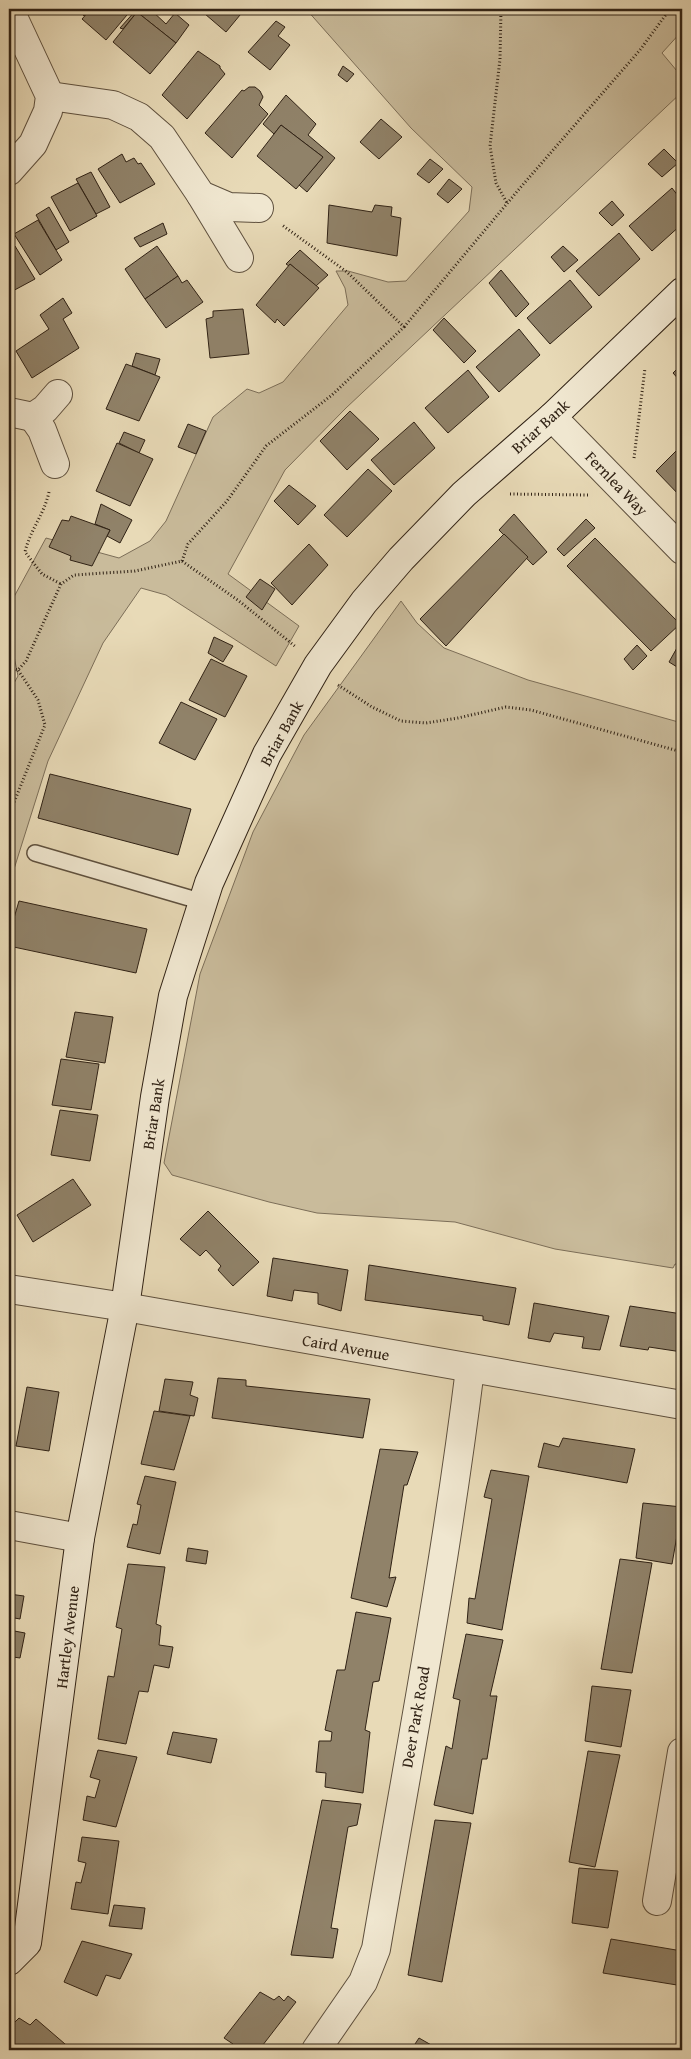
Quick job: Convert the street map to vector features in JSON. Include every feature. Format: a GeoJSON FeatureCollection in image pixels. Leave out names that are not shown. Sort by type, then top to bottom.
{"type":"FeatureCollection","features":[{"type":"Feature","properties":{"kind":"street"},"geometry":{"type":"LineString","coordinates":[[9,14],[14,19],[50,96],[48,111],[33,144],[9,171]]}},
{"type":"Feature","properties":{"kind":"street"},"geometry":{"type":"LineString","coordinates":[[50,96],[113,105],[139,117],[162,137],[201,195],[238,258]]}},
{"type":"Feature","properties":{"kind":"street"},"geometry":{"type":"LineString","coordinates":[[201,195],[229,207],[259,208]]}},
{"type":"Feature","properties":{"kind":"street","name":"Briar Bank"},"geometry":{"type":"LineString","coordinates":[[125,1307],[155,1097],[173,996],[209,883],[267,754],[318,665],[364,602],[401,559],[465,493],[552,417],[682,292]]}},
{"type":"Feature","properties":{"kind":"street"},"geometry":{"type":"LineString","coordinates":[[21,414],[45,409],[58,394]]}},
{"type":"Feature","properties":{"kind":"street"},"geometry":{"type":"LineString","coordinates":[[21,414],[42,430],[55,464]]}},
{"type":"Feature","properties":{"kind":"street","name":"Fernlea Way"},"geometry":{"type":"LineString","coordinates":[[552,417],[682,550]]}},
{"type":"Feature","properties":{"kind":"street","name":"Caird Avenue"},"geometry":{"type":"LineString","coordinates":[[9,1289],[125,1307],[682,1405]]}},
{"type":"Feature","properties":{"kind":"street","name":"Hartley Avenue"},"geometry":{"type":"LineString","coordinates":[[9,1961],[27,1943],[80,1538],[125,1307]]}},
{"type":"Feature","properties":{"kind":"street","name":"Deer Park Road"},"geometry":{"type":"LineString","coordinates":[[316,2050],[363,1982],[376,1948],[428,1641],[463,1425],[470,1369]]}},
{"type":"Feature","properties":{"kind":"street"},"geometry":{"type":"LineString","coordinates":[[9,1525],[80,1538]]}},
{"type":"Feature","properties":{"kind":"street"},"geometry":{"type":"LineString","coordinates":[[657,1901],[682,1752]]}},
{"type":"Feature","properties":{"kind":"lane"},"geometry":{"type":"LineString","coordinates":[[35,853],[203,902]]}},
{"type":"Feature","properties":{"kind":"path"},"geometry":{"type":"LineString","coordinates":[[500,9],[500,59],[490,146],[496,183],[507,203]]}},
{"type":"Feature","properties":{"kind":"path"},"geometry":{"type":"LineString","coordinates":[[182,561],[188,544],[227,501],[266,446],[332,395],[404,327],[507,203],[640,50],[670,9]]}},
{"type":"Feature","properties":{"kind":"path"},"geometry":{"type":"LineString","coordinates":[[259,208],[347,272],[404,327]]}},
{"type":"Feature","properties":{"kind":"path"},"geometry":{"type":"LineString","coordinates":[[465,493],[630,496],[651,323]]}},
{"type":"Feature","properties":{"kind":"path"},"geometry":{"type":"LineString","coordinates":[[55,464],[46,507],[28,540],[25,552],[42,574],[61,584]]}},
{"type":"Feature","properties":{"kind":"path"},"geometry":{"type":"LineString","coordinates":[[18,670],[26,661],[61,584],[74,575],[136,571],[182,561],[239,601],[318,665],[340,687],[372,707],[401,721],[426,723],[506,707],[531,710],[682,752]]}},
{"type":"Feature","properties":{"kind":"path"},"geometry":{"type":"LineString","coordinates":[[9,668],[18,670],[38,700],[45,725],[9,815]]}},
{"type":"Feature","properties":{"kind":"shaded area"},"geometry":{"type":"Polygon","coordinates":[[[306,9],[682,9],[682,31],[662,53],[682,77],[682,92],[346,408],[285,470],[228,574],[299,626],[276,666],[166,595],[141,588],[103,643],[48,761],[9,885],[9,692],[18,676],[9,632],[9,606],[46,538],[119,558],[150,541],[166,521],[213,417],[247,389],[259,393],[283,382],[348,305],[345,288],[336,271],[348,271],[388,282],[406,281],[469,211],[472,187],[411,128],[306,9]]]}},
{"type":"Feature","properties":{"kind":"shaded area"},"geometry":{"type":"Polygon","coordinates":[[[401,601],[417,623],[444,648],[528,680],[682,723],[682,1265],[675,1264],[673,1268],[555,1249],[455,1222],[317,1213],[269,1202],[172,1175],[164,1163],[200,974],[253,832],[304,735],[401,601]]]}},
{"type":"Feature","properties":{"kind":"building"},"geometry":{"type":"Polygon","coordinates":[[[78,9],[91,9],[84,16],[78,9]]]}},
{"type":"Feature","properties":{"kind":"building"},"geometry":{"type":"Polygon","coordinates":[[[91,9],[132,9],[106,40],[82,19],[91,9]]]}},
{"type":"Feature","properties":{"kind":"building"},"geometry":{"type":"Polygon","coordinates":[[[137,9],[150,9],[166,24],[175,13],[189,25],[176,43],[137,12],[123,29],[120,28],[137,9]]]}},
{"type":"Feature","properties":{"kind":"building"},"geometry":{"type":"Polygon","coordinates":[[[210,9],[245,9],[226,32],[205,14],[210,9]]]}},
{"type":"Feature","properties":{"kind":"building"},"geometry":{"type":"Polygon","coordinates":[[[137,12],[176,43],[150,74],[113,42],[137,12]]]}},
{"type":"Feature","properties":{"kind":"building"},"geometry":{"type":"Polygon","coordinates":[[[276,21],[285,27],[278,36],[290,45],[270,70],[248,52],[276,21]]]}},
{"type":"Feature","properties":{"kind":"building"},"geometry":{"type":"Polygon","coordinates":[[[198,51],[220,66],[225,74],[187,119],[162,95],[198,51]]]}},
{"type":"Feature","properties":{"kind":"building"},"geometry":{"type":"Polygon","coordinates":[[[343,66],[354,74],[347,82],[338,75],[343,66]]]}},
{"type":"Feature","properties":{"kind":"building"},"geometry":{"type":"Polygon","coordinates":[[[249,87],[255,87],[260,91],[263,97],[259,105],[268,114],[232,158],[205,133],[242,90],[244,91],[249,87]]]}},
{"type":"Feature","properties":{"kind":"building"},"geometry":{"type":"Polygon","coordinates":[[[286,95],[316,124],[308,135],[335,158],[307,192],[299,185],[323,157],[281,125],[274,134],[263,124],[286,95]]]}},
{"type":"Feature","properties":{"kind":"building"},"geometry":{"type":"Polygon","coordinates":[[[381,119],[402,137],[379,159],[360,142],[381,119]]]}},
{"type":"Feature","properties":{"kind":"building"},"geometry":{"type":"Polygon","coordinates":[[[281,125],[323,157],[296,189],[257,156],[281,125]]]}},
{"type":"Feature","properties":{"kind":"building"},"geometry":{"type":"Polygon","coordinates":[[[664,149],[678,163],[662,177],[648,164],[664,149]]]}},
{"type":"Feature","properties":{"kind":"building"},"geometry":{"type":"Polygon","coordinates":[[[122,154],[126,162],[134,158],[138,164],[141,163],[155,184],[120,203],[98,169],[122,154]]]}},
{"type":"Feature","properties":{"kind":"building"},"geometry":{"type":"Polygon","coordinates":[[[430,159],[443,169],[429,183],[417,174],[430,159]]]}},
{"type":"Feature","properties":{"kind":"building"},"geometry":{"type":"Polygon","coordinates":[[[91,172],[110,207],[96,214],[76,179],[91,172]]]}},
{"type":"Feature","properties":{"kind":"building"},"geometry":{"type":"Polygon","coordinates":[[[449,179],[462,189],[448,203],[437,194],[449,179]]]}},
{"type":"Feature","properties":{"kind":"building"},"geometry":{"type":"Polygon","coordinates":[[[78,183],[97,216],[70,231],[51,197],[78,183]]]}},
{"type":"Feature","properties":{"kind":"building"},"geometry":{"type":"Polygon","coordinates":[[[672,188],[682,201],[682,224],[652,251],[629,226],[672,188]]]}},
{"type":"Feature","properties":{"kind":"building"},"geometry":{"type":"Polygon","coordinates":[[[612,201],[624,215],[612,226],[599,213],[612,201]]]}},
{"type":"Feature","properties":{"kind":"building"},"geometry":{"type":"Polygon","coordinates":[[[329,205],[372,212],[375,205],[392,207],[391,216],[401,218],[397,256],[327,243],[329,205]]]}},
{"type":"Feature","properties":{"kind":"building"},"geometry":{"type":"Polygon","coordinates":[[[49,207],[69,242],[56,250],[36,215],[49,207]]]}},
{"type":"Feature","properties":{"kind":"building"},"geometry":{"type":"Polygon","coordinates":[[[38,220],[62,260],[40,275],[14,234],[38,220]]]}},
{"type":"Feature","properties":{"kind":"building"},"geometry":{"type":"Polygon","coordinates":[[[163,223],[167,234],[140,247],[134,238],[163,223]]]}},
{"type":"Feature","properties":{"kind":"building"},"geometry":{"type":"Polygon","coordinates":[[[619,233],[640,259],[599,296],[576,271],[619,233]]]}},
{"type":"Feature","properties":{"kind":"building"},"geometry":{"type":"Polygon","coordinates":[[[15,246],[35,279],[9,293],[9,249],[15,246]]]}},
{"type":"Feature","properties":{"kind":"building"},"geometry":{"type":"Polygon","coordinates":[[[157,246],[178,276],[145,299],[125,269],[157,246]]]}},
{"type":"Feature","properties":{"kind":"building"},"geometry":{"type":"Polygon","coordinates":[[[563,246],[578,260],[564,272],[551,257],[563,246]]]}},
{"type":"Feature","properties":{"kind":"building"},"geometry":{"type":"Polygon","coordinates":[[[300,250],[328,275],[316,286],[290,264],[289,266],[286,264],[300,250]]]}},
{"type":"Feature","properties":{"kind":"building"},"geometry":{"type":"Polygon","coordinates":[[[290,264],[319,288],[284,326],[277,319],[275,323],[256,305],[290,264]]]}},
{"type":"Feature","properties":{"kind":"building"},"geometry":{"type":"Polygon","coordinates":[[[501,270],[529,304],[516,317],[489,283],[501,270]]]}},
{"type":"Feature","properties":{"kind":"building"},"geometry":{"type":"Polygon","coordinates":[[[178,276],[182,283],[187,280],[203,302],[166,328],[145,299],[178,276]]]}},
{"type":"Feature","properties":{"kind":"building"},"geometry":{"type":"Polygon","coordinates":[[[570,280],[592,307],[550,344],[527,318],[570,280]]]}},
{"type":"Feature","properties":{"kind":"building"},"geometry":{"type":"Polygon","coordinates":[[[63,298],[72,313],[63,319],[79,348],[32,378],[16,351],[49,329],[40,315],[63,298]]]}},
{"type":"Feature","properties":{"kind":"building"},"geometry":{"type":"Polygon","coordinates":[[[243,309],[249,354],[210,358],[206,319],[213,317],[213,311],[243,309]]]}},
{"type":"Feature","properties":{"kind":"building"},"geometry":{"type":"Polygon","coordinates":[[[444,318],[476,351],[464,363],[433,330],[444,318]]]}},
{"type":"Feature","properties":{"kind":"building"},"geometry":{"type":"Polygon","coordinates":[[[519,329],[540,355],[499,392],[476,367],[519,329]]]}},
{"type":"Feature","properties":{"kind":"building"},"geometry":{"type":"Polygon","coordinates":[[[136,353],[160,359],[155,375],[132,366],[136,353]]]}},
{"type":"Feature","properties":{"kind":"building"},"geometry":{"type":"Polygon","coordinates":[[[126,364],[160,377],[139,421],[106,409],[126,364]]]}},
{"type":"Feature","properties":{"kind":"building"},"geometry":{"type":"Polygon","coordinates":[[[682,364],[682,383],[673,373],[682,364]]]}},
{"type":"Feature","properties":{"kind":"building"},"geometry":{"type":"Polygon","coordinates":[[[468,370],[489,397],[448,433],[425,408],[468,370]]]}},
{"type":"Feature","properties":{"kind":"building"},"geometry":{"type":"Polygon","coordinates":[[[350,411],[379,439],[347,470],[320,441],[350,411]]]}},
{"type":"Feature","properties":{"kind":"building"},"geometry":{"type":"Polygon","coordinates":[[[414,422],[435,448],[394,485],[371,460],[414,422]]]}},
{"type":"Feature","properties":{"kind":"building"},"geometry":{"type":"Polygon","coordinates":[[[188,424],[206,431],[196,454],[178,447],[188,424]]]}},
{"type":"Feature","properties":{"kind":"building"},"geometry":{"type":"Polygon","coordinates":[[[124,432],[145,440],[139,453],[119,443],[124,432]]]}},
{"type":"Feature","properties":{"kind":"building"},"geometry":{"type":"Polygon","coordinates":[[[117,443],[153,459],[130,506],[96,491],[117,443]]]}},
{"type":"Feature","properties":{"kind":"building"},"geometry":{"type":"Polygon","coordinates":[[[682,445],[682,498],[656,471],[682,445]]]}},
{"type":"Feature","properties":{"kind":"building"},"geometry":{"type":"Polygon","coordinates":[[[368,469],[392,491],[347,537],[324,515],[368,469]]]}},
{"type":"Feature","properties":{"kind":"building"},"geometry":{"type":"Polygon","coordinates":[[[289,485],[316,506],[298,525],[274,501],[289,485]]]}},
{"type":"Feature","properties":{"kind":"building"},"geometry":{"type":"Polygon","coordinates":[[[101,504],[132,520],[120,543],[107,536],[110,530],[95,524],[101,504]]]}},
{"type":"Feature","properties":{"kind":"building"},"geometry":{"type":"Polygon","coordinates":[[[514,514],[547,552],[533,565],[499,530],[514,514]]]}},
{"type":"Feature","properties":{"kind":"building"},"geometry":{"type":"Polygon","coordinates":[[[71,516],[110,530],[92,566],[70,560],[71,556],[49,547],[62,520],[69,521],[71,516]]]}},
{"type":"Feature","properties":{"kind":"building"},"geometry":{"type":"Polygon","coordinates":[[[586,519],[595,528],[564,556],[557,549],[586,519]]]}},
{"type":"Feature","properties":{"kind":"building"},"geometry":{"type":"Polygon","coordinates":[[[504,534],[528,557],[446,646],[420,619],[504,534]]]}},
{"type":"Feature","properties":{"kind":"building"},"geometry":{"type":"Polygon","coordinates":[[[595,538],[680,624],[651,651],[567,566],[595,538]]]}},
{"type":"Feature","properties":{"kind":"building"},"geometry":{"type":"Polygon","coordinates":[[[309,544],[328,565],[292,605],[271,583],[309,544]]]}},
{"type":"Feature","properties":{"kind":"building"},"geometry":{"type":"Polygon","coordinates":[[[260,579],[275,589],[262,610],[246,597],[260,579]]]}},
{"type":"Feature","properties":{"kind":"building"},"geometry":{"type":"Polygon","coordinates":[[[214,637],[233,646],[223,662],[208,653],[214,637]]]}},
{"type":"Feature","properties":{"kind":"building"},"geometry":{"type":"Polygon","coordinates":[[[682,639],[682,670],[669,662],[682,639]]]}},
{"type":"Feature","properties":{"kind":"building"},"geometry":{"type":"Polygon","coordinates":[[[637,645],[647,656],[633,670],[624,659],[637,645]]]}},
{"type":"Feature","properties":{"kind":"building"},"geometry":{"type":"Polygon","coordinates":[[[211,659],[247,676],[225,717],[189,700],[211,659]]]}},
{"type":"Feature","properties":{"kind":"building"},"geometry":{"type":"Polygon","coordinates":[[[181,702],[217,719],[195,760],[159,743],[181,702]]]}},
{"type":"Feature","properties":{"kind":"building"},"geometry":{"type":"Polygon","coordinates":[[[50,774],[191,809],[178,855],[38,818],[50,774]]]}},
{"type":"Feature","properties":{"kind":"building"},"geometry":{"type":"Polygon","coordinates":[[[19,901],[147,929],[136,973],[9,946],[9,935],[19,901]]]}},
{"type":"Feature","properties":{"kind":"building"},"geometry":{"type":"Polygon","coordinates":[[[75,1012],[113,1017],[105,1063],[66,1057],[75,1012]]]}},
{"type":"Feature","properties":{"kind":"building"},"geometry":{"type":"Polygon","coordinates":[[[61,1059],[99,1064],[91,1110],[52,1105],[61,1059]]]}},
{"type":"Feature","properties":{"kind":"building"},"geometry":{"type":"Polygon","coordinates":[[[60,1110],[98,1115],[90,1161],[51,1155],[60,1110]]]}},
{"type":"Feature","properties":{"kind":"building"},"geometry":{"type":"Polygon","coordinates":[[[73,1179],[91,1205],[33,1242],[17,1215],[73,1179]]]}},
{"type":"Feature","properties":{"kind":"building"},"geometry":{"type":"Polygon","coordinates":[[[208,1211],[259,1262],[233,1286],[218,1270],[221,1266],[206,1250],[200,1256],[180,1239],[208,1211]]]}},
{"type":"Feature","properties":{"kind":"building"},"geometry":{"type":"Polygon","coordinates":[[[273,1258],[348,1270],[341,1311],[318,1304],[318,1293],[294,1290],[292,1301],[267,1296],[273,1258]]]}},
{"type":"Feature","properties":{"kind":"building"},"geometry":{"type":"Polygon","coordinates":[[[369,1265],[516,1288],[509,1325],[483,1320],[483,1316],[365,1300],[369,1265]]]}},
{"type":"Feature","properties":{"kind":"building"},"geometry":{"type":"Polygon","coordinates":[[[534,1303],[609,1316],[600,1350],[582,1348],[584,1337],[554,1333],[550,1342],[528,1338],[534,1303]]]}},
{"type":"Feature","properties":{"kind":"building"},"geometry":{"type":"Polygon","coordinates":[[[630,1306],[682,1314],[682,1352],[649,1347],[648,1350],[620,1346],[630,1306]]]}},
{"type":"Feature","properties":{"kind":"building"},"geometry":{"type":"Polygon","coordinates":[[[218,1378],[246,1380],[246,1386],[370,1399],[363,1438],[212,1418],[218,1378]]]}},
{"type":"Feature","properties":{"kind":"building"},"geometry":{"type":"Polygon","coordinates":[[[165,1379],[193,1382],[190,1395],[198,1398],[194,1416],[159,1411],[165,1379]]]}},
{"type":"Feature","properties":{"kind":"building"},"geometry":{"type":"Polygon","coordinates":[[[27,1387],[59,1392],[49,1451],[16,1446],[27,1387]]]}},
{"type":"Feature","properties":{"kind":"building"},"geometry":{"type":"Polygon","coordinates":[[[154,1411],[190,1416],[174,1470],[141,1464],[154,1411]]]}},
{"type":"Feature","properties":{"kind":"building"},"geometry":{"type":"Polygon","coordinates":[[[563,1438],[635,1449],[627,1483],[538,1467],[544,1443],[559,1447],[563,1438]]]}},
{"type":"Feature","properties":{"kind":"building"},"geometry":{"type":"Polygon","coordinates":[[[380,1449],[418,1452],[407,1485],[404,1485],[389,1578],[396,1577],[387,1607],[351,1598],[380,1449]]]}},
{"type":"Feature","properties":{"kind":"building"},"geometry":{"type":"Polygon","coordinates":[[[491,1470],[529,1476],[502,1630],[467,1623],[469,1598],[475,1599],[492,1499],[484,1497],[491,1470]]]}},
{"type":"Feature","properties":{"kind":"building"},"geometry":{"type":"Polygon","coordinates":[[[145,1476],[176,1482],[160,1554],[127,1547],[133,1524],[137,1525],[141,1505],[137,1504],[145,1476]]]}},
{"type":"Feature","properties":{"kind":"building"},"geometry":{"type":"Polygon","coordinates":[[[643,1503],[682,1507],[672,1564],[636,1558],[643,1503]]]}},
{"type":"Feature","properties":{"kind":"building"},"geometry":{"type":"Polygon","coordinates":[[[188,1548],[208,1551],[206,1564],[186,1561],[188,1548]]]}},
{"type":"Feature","properties":{"kind":"building"},"geometry":{"type":"Polygon","coordinates":[[[620,1559],[652,1563],[632,1673],[601,1669],[620,1559]]]}},
{"type":"Feature","properties":{"kind":"building"},"geometry":{"type":"Polygon","coordinates":[[[128,1564],[165,1567],[156,1624],[161,1626],[159,1645],[173,1647],[169,1668],[154,1665],[148,1692],[139,1691],[126,1744],[98,1739],[108,1676],[114,1677],[122,1629],[116,1627],[128,1564]]]}},
{"type":"Feature","properties":{"kind":"building"},"geometry":{"type":"Polygon","coordinates":[[[9,1594],[24,1596],[20,1619],[9,1617],[9,1594]]]}},
{"type":"Feature","properties":{"kind":"building"},"geometry":{"type":"Polygon","coordinates":[[[356,1612],[391,1618],[379,1681],[373,1682],[365,1730],[370,1732],[363,1793],[325,1787],[326,1773],[316,1772],[319,1741],[331,1741],[332,1732],[325,1730],[337,1670],[345,1670],[356,1612]]]}},
{"type":"Feature","properties":{"kind":"building"},"geometry":{"type":"Polygon","coordinates":[[[9,1630],[25,1633],[20,1658],[13,1657],[9,1677],[9,1630]]]}},
{"type":"Feature","properties":{"kind":"building"},"geometry":{"type":"Polygon","coordinates":[[[466,1634],[503,1640],[490,1696],[497,1696],[487,1759],[482,1759],[473,1814],[434,1805],[446,1746],[452,1749],[460,1700],[453,1698],[466,1634]]]}},
{"type":"Feature","properties":{"kind":"building"},"geometry":{"type":"Polygon","coordinates":[[[9,1685],[14,1686],[9,1711],[9,1685]]]}},
{"type":"Feature","properties":{"kind":"building"},"geometry":{"type":"Polygon","coordinates":[[[592,1686],[631,1690],[621,1747],[585,1741],[592,1686]]]}},
{"type":"Feature","properties":{"kind":"building"},"geometry":{"type":"Polygon","coordinates":[[[173,1732],[217,1739],[211,1763],[167,1754],[173,1732]]]}},
{"type":"Feature","properties":{"kind":"building"},"geometry":{"type":"Polygon","coordinates":[[[98,1750],[137,1757],[116,1827],[83,1820],[87,1796],[95,1798],[100,1780],[90,1777],[98,1750]]]}},
{"type":"Feature","properties":{"kind":"building"},"geometry":{"type":"Polygon","coordinates":[[[588,1751],[620,1755],[595,1867],[569,1862],[588,1751]]]}},
{"type":"Feature","properties":{"kind":"building"},"geometry":{"type":"Polygon","coordinates":[[[322,1800],[361,1804],[357,1825],[348,1827],[331,1928],[338,1929],[333,1958],[291,1955],[322,1800]]]}},
{"type":"Feature","properties":{"kind":"building"},"geometry":{"type":"Polygon","coordinates":[[[435,1820],[471,1823],[442,1982],[408,1975],[435,1820]]]}},
{"type":"Feature","properties":{"kind":"building"},"geometry":{"type":"Polygon","coordinates":[[[82,1837],[119,1841],[108,1914],[71,1909],[76,1882],[81,1883],[86,1863],[78,1861],[82,1837]]]}},
{"type":"Feature","properties":{"kind":"building"},"geometry":{"type":"Polygon","coordinates":[[[579,1868],[618,1871],[608,1928],[572,1923],[579,1868]]]}},
{"type":"Feature","properties":{"kind":"building"},"geometry":{"type":"Polygon","coordinates":[[[114,1905],[145,1908],[142,1929],[109,1926],[114,1905]]]}},
{"type":"Feature","properties":{"kind":"building"},"geometry":{"type":"Polygon","coordinates":[[[611,1939],[682,1951],[682,1967],[677,1985],[603,1973],[611,1939]]]}},
{"type":"Feature","properties":{"kind":"building"},"geometry":{"type":"Polygon","coordinates":[[[82,1941],[132,1954],[120,1979],[106,1975],[97,1996],[64,1982],[82,1941]]]}},
{"type":"Feature","properties":{"kind":"building"},"geometry":{"type":"Polygon","coordinates":[[[260,1992],[274,2000],[279,1996],[284,2001],[288,1996],[296,2002],[259,2050],[228,2050],[233,2044],[224,2038],[260,1992]]]}},
{"type":"Feature","properties":{"kind":"building"},"geometry":{"type":"Polygon","coordinates":[[[19,2018],[30,2025],[36,2019],[72,2050],[12,2050],[9,2047],[9,2028],[19,2018]]]}},
{"type":"Feature","properties":{"kind":"building"},"geometry":{"type":"Polygon","coordinates":[[[419,2038],[440,2050],[411,2050],[419,2038]]]}}]}
